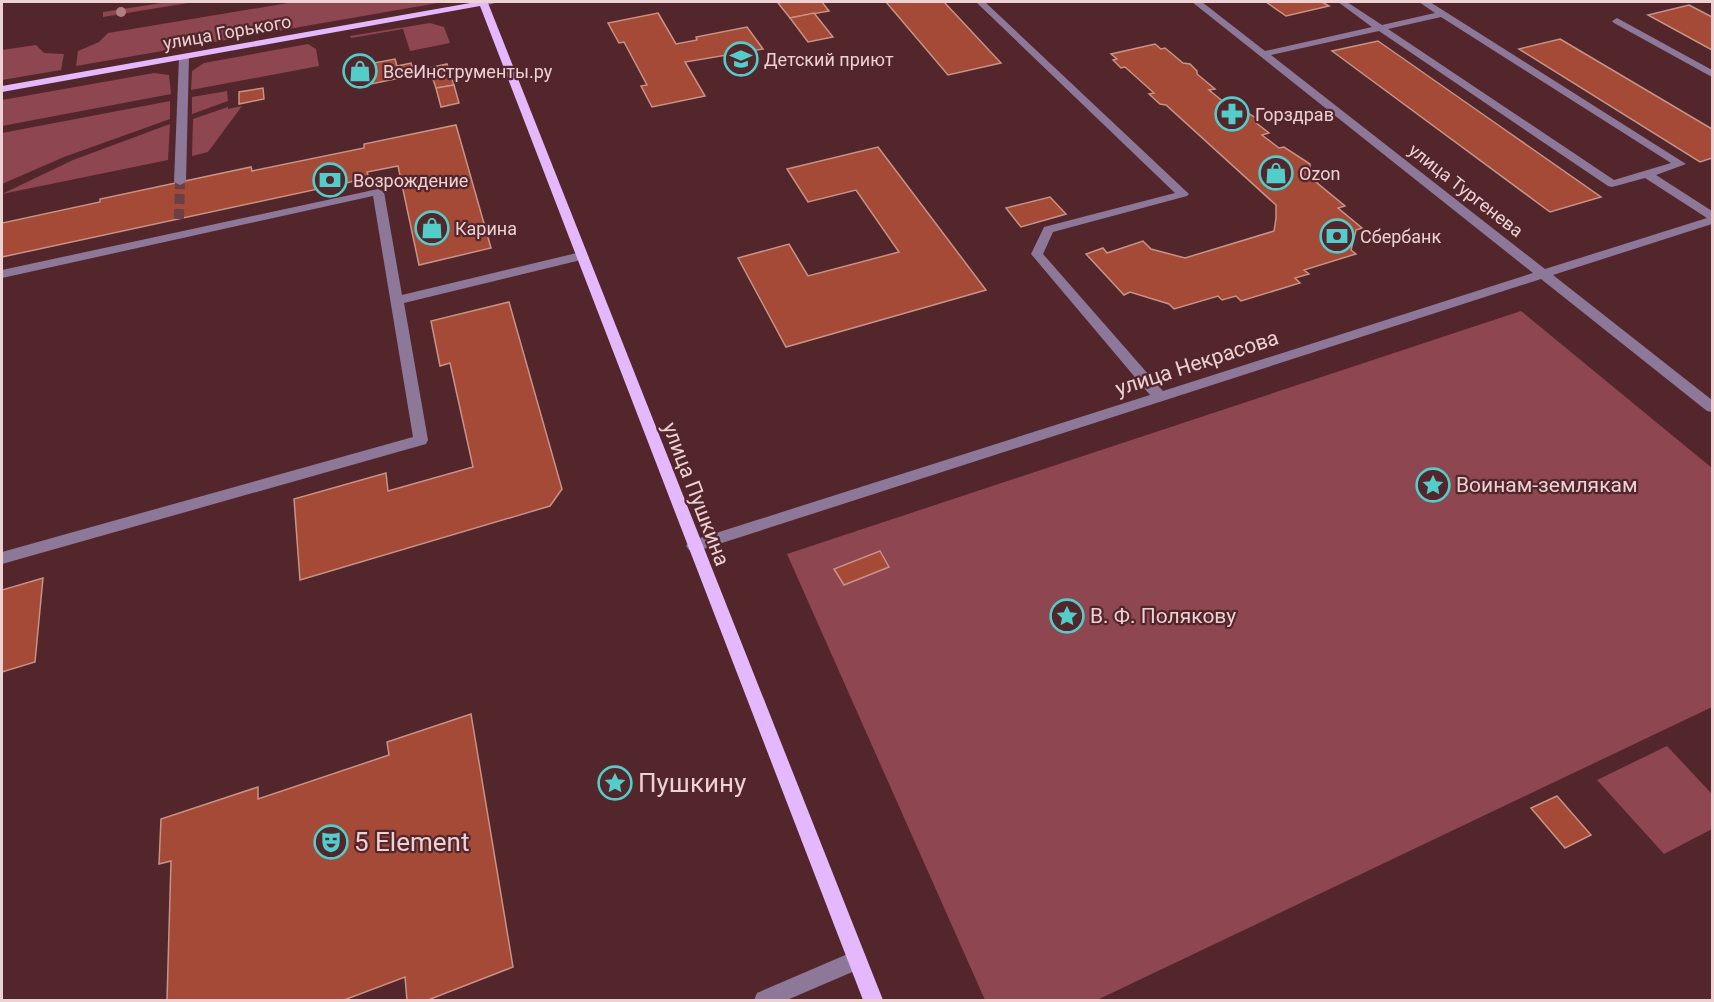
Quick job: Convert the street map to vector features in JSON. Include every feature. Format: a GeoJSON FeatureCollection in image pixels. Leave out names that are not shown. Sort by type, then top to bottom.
{"type":"FeatureCollection","features":[{"type":"Feature","properties":{"kind":"main road","name":"улица Горького"},"geometry":{"type":"LineString","coordinates":[[2,89],[487,2]]}},
{"type":"Feature","properties":{"kind":"main road","name":"улица Пушкина"},"geometry":{"type":"LineString","coordinates":[[487,2],[581,256],[873,1000]]}},
{"type":"Feature","properties":{"kind":"street"},"geometry":{"type":"LineString","coordinates":[[980,2],[1183,194],[1048,230],[1037,254],[1160,397]]}},
{"type":"Feature","properties":{"kind":"street","name":"улица Тургенева"},"geometry":{"type":"LineString","coordinates":[[1197,2],[1713,407]]}},
{"type":"Feature","properties":{"kind":"street"},"geometry":{"type":"LineString","coordinates":[[1342,2],[1612,184],[1680,164],[1424,2]]}},
{"type":"Feature","properties":{"kind":"street"},"geometry":{"type":"LineString","coordinates":[[1264,54],[1442,14]]}},
{"type":"Feature","properties":{"kind":"street"},"geometry":{"type":"LineString","coordinates":[[1617,21],[1713,74]]}},
{"type":"Feature","properties":{"kind":"street"},"geometry":{"type":"LineString","coordinates":[[180,182],[184,57]]}},
{"type":"Feature","properties":{"kind":"street"},"geometry":{"type":"LineString","coordinates":[[1647,174],[1713,218]]}},
{"type":"Feature","properties":{"kind":"street"},"geometry":{"type":"LineString","coordinates":[[2,274],[378,192],[421,440],[2,558]]}},
{"type":"Feature","properties":{"kind":"street","name":"улица Некрасова"},"geometry":{"type":"LineString","coordinates":[[694,546],[1713,218]]}},
{"type":"Feature","properties":{"kind":"street"},"geometry":{"type":"LineString","coordinates":[[179,219],[179,235]]}},
{"type":"Feature","properties":{"kind":"street"},"geometry":{"type":"LineString","coordinates":[[397,300],[581,256]]}},
{"type":"Feature","properties":{"kind":"street"},"geometry":{"type":"LineString","coordinates":[[764,1000],[857,960]]}},
{"type":"Feature","properties":{"kind":"shaded area"},"geometry":{"type":"Polygon","coordinates":[[[168,2],[194,2],[103,17],[103,12],[168,2]]]}},
{"type":"Feature","properties":{"kind":"shaded area"},"geometry":{"type":"Polygon","coordinates":[[[294,2],[438,3],[76,66],[78,51],[99,42],[108,33],[294,2]]]}},
{"type":"Feature","properties":{"kind":"shaded area"},"geometry":{"type":"Polygon","coordinates":[[[430,23],[444,27],[450,43],[410,51],[403,29],[351,38],[350,36],[430,23]]]}},
{"type":"Feature","properties":{"kind":"shaded area"},"geometry":{"type":"Polygon","coordinates":[[[308,44],[316,49],[319,66],[191,90],[192,71],[204,63],[308,44]]]}},
{"type":"Feature","properties":{"kind":"shaded area"},"geometry":{"type":"Polygon","coordinates":[[[36,45],[44,53],[64,54],[61,70],[2,80],[2,50],[36,45]]]}},
{"type":"Feature","properties":{"kind":"shaded area"},"geometry":{"type":"Polygon","coordinates":[[[154,73],[169,75],[171,94],[2,126],[2,100],[154,73]]]}},
{"type":"Feature","properties":{"kind":"shaded area"},"geometry":{"type":"Polygon","coordinates":[[[227,91],[228,101],[192,114],[192,97],[227,91]]]}},
{"type":"Feature","properties":{"kind":"shaded area"},"geometry":{"type":"Polygon","coordinates":[[[170,101],[170,119],[64,157],[2,184],[2,133],[170,101]]]}},
{"type":"Feature","properties":{"kind":"shaded area"},"geometry":{"type":"Polygon","coordinates":[[[242,106],[208,152],[192,156],[193,119],[228,107],[228,109],[242,106]]]}},
{"type":"Feature","properties":{"kind":"shaded area"},"geometry":{"type":"Polygon","coordinates":[[[170,124],[168,160],[2,194],[73,160],[170,124]]]}},
{"type":"Feature","properties":{"kind":"shaded area"},"geometry":{"type":"Polygon","coordinates":[[[1521,311],[1712,468],[1712,707],[1097,1000],[985,1000],[787,554],[1521,311]]]}},
{"type":"Feature","properties":{"kind":"shaded area"},"geometry":{"type":"Polygon","coordinates":[[[1667,746],[1712,794],[1712,829],[1664,854],[1597,780],[1667,746]]]}},
{"type":"Feature","properties":{"kind":"building"},"geometry":{"type":"Polygon","coordinates":[[[822,2],[829,11],[790,18],[778,3],[822,2]]]}},
{"type":"Feature","properties":{"kind":"building"},"geometry":{"type":"Polygon","coordinates":[[[886,2],[944,2],[1001,63],[948,75],[886,2]]]}},
{"type":"Feature","properties":{"kind":"building"},"geometry":{"type":"Polygon","coordinates":[[[1266,2],[1322,2],[1329,6],[1286,16],[1266,2]]]}},
{"type":"Feature","properties":{"kind":"building"},"geometry":{"type":"Polygon","coordinates":[[[1689,5],[1712,17],[1712,50],[1648,15],[1689,5]]]}},
{"type":"Feature","properties":{"kind":"building"},"geometry":{"type":"Polygon","coordinates":[[[658,13],[676,44],[697,40],[696,37],[747,27],[763,49],[685,62],[705,96],[652,107],[641,86],[647,85],[624,42],[619,43],[608,23],[658,13]]]}},
{"type":"Feature","properties":{"kind":"building"},"geometry":{"type":"Polygon","coordinates":[[[814,13],[833,37],[808,42],[790,18],[814,13]]]}},
{"type":"Feature","properties":{"kind":"building"},"geometry":{"type":"Polygon","coordinates":[[[1560,39],[1712,129],[1712,158],[1700,162],[1519,49],[1560,39]]]}},
{"type":"Feature","properties":{"kind":"building"},"geometry":{"type":"Polygon","coordinates":[[[1378,41],[1601,197],[1550,212],[1332,51],[1378,41]]]}},
{"type":"Feature","properties":{"kind":"building"},"geometry":{"type":"Polygon","coordinates":[[[1155,44],[1161,49],[1165,48],[1183,63],[1190,64],[1197,74],[1215,89],[1209,90],[1225,103],[1231,102],[1256,118],[1255,122],[1269,133],[1262,135],[1279,148],[1284,147],[1310,164],[1310,168],[1324,180],[1316,182],[1345,206],[1338,208],[1362,228],[1356,230],[1351,250],[1356,254],[1304,270],[1309,274],[1295,278],[1300,283],[1241,301],[1236,296],[1222,300],[1218,296],[1174,309],[1169,304],[1130,292],[1124,295],[1086,254],[1103,248],[1107,253],[1143,241],[1151,249],[1185,258],[1274,231],[1276,218],[1276,205],[1166,105],[1160,104],[1149,94],[1154,93],[1125,67],[1121,68],[1113,60],[1117,59],[1111,54],[1155,44]]]}},
{"type":"Feature","properties":{"kind":"building"},"geometry":{"type":"Polygon","coordinates":[[[395,59],[397,66],[411,63],[413,69],[398,72],[400,78],[356,87],[352,67],[395,59]]]}},
{"type":"Feature","properties":{"kind":"building"},"geometry":{"type":"Polygon","coordinates":[[[447,64],[454,85],[436,88],[429,68],[447,64]]]}},
{"type":"Feature","properties":{"kind":"building"},"geometry":{"type":"Polygon","coordinates":[[[454,85],[459,103],[441,107],[436,88],[454,85]]]}},
{"type":"Feature","properties":{"kind":"building"},"geometry":{"type":"Polygon","coordinates":[[[263,88],[264,99],[239,104],[239,92],[263,88]]]}},
{"type":"Feature","properties":{"kind":"building"},"geometry":{"type":"Polygon","coordinates":[[[456,125],[491,248],[419,265],[398,166],[367,172],[369,178],[2,257],[2,223],[100,202],[100,199],[251,167],[252,171],[364,148],[364,144],[456,125]]]}},
{"type":"Feature","properties":{"kind":"building"},"geometry":{"type":"Polygon","coordinates":[[[878,147],[986,290],[786,347],[738,258],[789,244],[808,276],[899,252],[856,190],[808,202],[787,169],[878,147]]]}},
{"type":"Feature","properties":{"kind":"building"},"geometry":{"type":"Polygon","coordinates":[[[1050,197],[1066,214],[1021,227],[1006,208],[1050,197]]]}},
{"type":"Feature","properties":{"kind":"building"},"geometry":{"type":"Polygon","coordinates":[[[509,302],[562,489],[550,506],[300,580],[294,499],[386,473],[388,491],[473,467],[450,363],[440,366],[431,321],[509,302]]]}},
{"type":"Feature","properties":{"kind":"building"},"geometry":{"type":"Polygon","coordinates":[[[880,551],[889,567],[844,585],[834,569],[880,551]]]}},
{"type":"Feature","properties":{"kind":"building"},"geometry":{"type":"Polygon","coordinates":[[[43,578],[35,662],[2,672],[2,590],[43,578]]]}},
{"type":"Feature","properties":{"kind":"building"},"geometry":{"type":"Polygon","coordinates":[[[471,714],[513,967],[428,1000],[407,1000],[405,977],[344,1000],[167,1000],[171,861],[159,864],[161,819],[258,787],[258,799],[389,755],[387,742],[471,714]]]}},
{"type":"Feature","properties":{"kind":"building"},"geometry":{"type":"Polygon","coordinates":[[[1557,796],[1591,835],[1565,848],[1531,808],[1557,796]]]}},
{"type":"Feature","properties":{"kind":"tunnel"},"geometry":{"type":"LineString","coordinates":[[179,219],[180,182]]}},
{"type":"Feature","properties":{"kind":"place","name":"Детский приют"},"geometry":{"type":"Point","coordinates":[741,59]}},
{"type":"Feature","properties":{"kind":"place","name":"ВсеИнструменты.ру"},"geometry":{"type":"Point","coordinates":[360,71]}},
{"type":"Feature","properties":{"kind":"place","name":"Горздрав"},"geometry":{"type":"Point","coordinates":[1232,114]}},
{"type":"Feature","properties":{"kind":"place","name":"Ozon"},"geometry":{"type":"Point","coordinates":[1276,173]}},
{"type":"Feature","properties":{"kind":"place","name":"Возрождение"},"geometry":{"type":"Point","coordinates":[330,180]}},
{"type":"Feature","properties":{"kind":"place","name":"Карина"},"geometry":{"type":"Point","coordinates":[432,228]}},
{"type":"Feature","properties":{"kind":"place","name":"Сбербанк"},"geometry":{"type":"Point","coordinates":[1337,236]}},
{"type":"Feature","properties":{"kind":"place","name":"Воинам-землякам"},"geometry":{"type":"Point","coordinates":[1433,485]}},
{"type":"Feature","properties":{"kind":"place","name":"В. Ф. Полякову"},"geometry":{"type":"Point","coordinates":[1067,616]}},
{"type":"Feature","properties":{"kind":"place","name":"Пушкину"},"geometry":{"type":"Point","coordinates":[615,783]}},
{"type":"Feature","properties":{"kind":"place","name":"5 Element"},"geometry":{"type":"Point","coordinates":[331,842]}}]}
